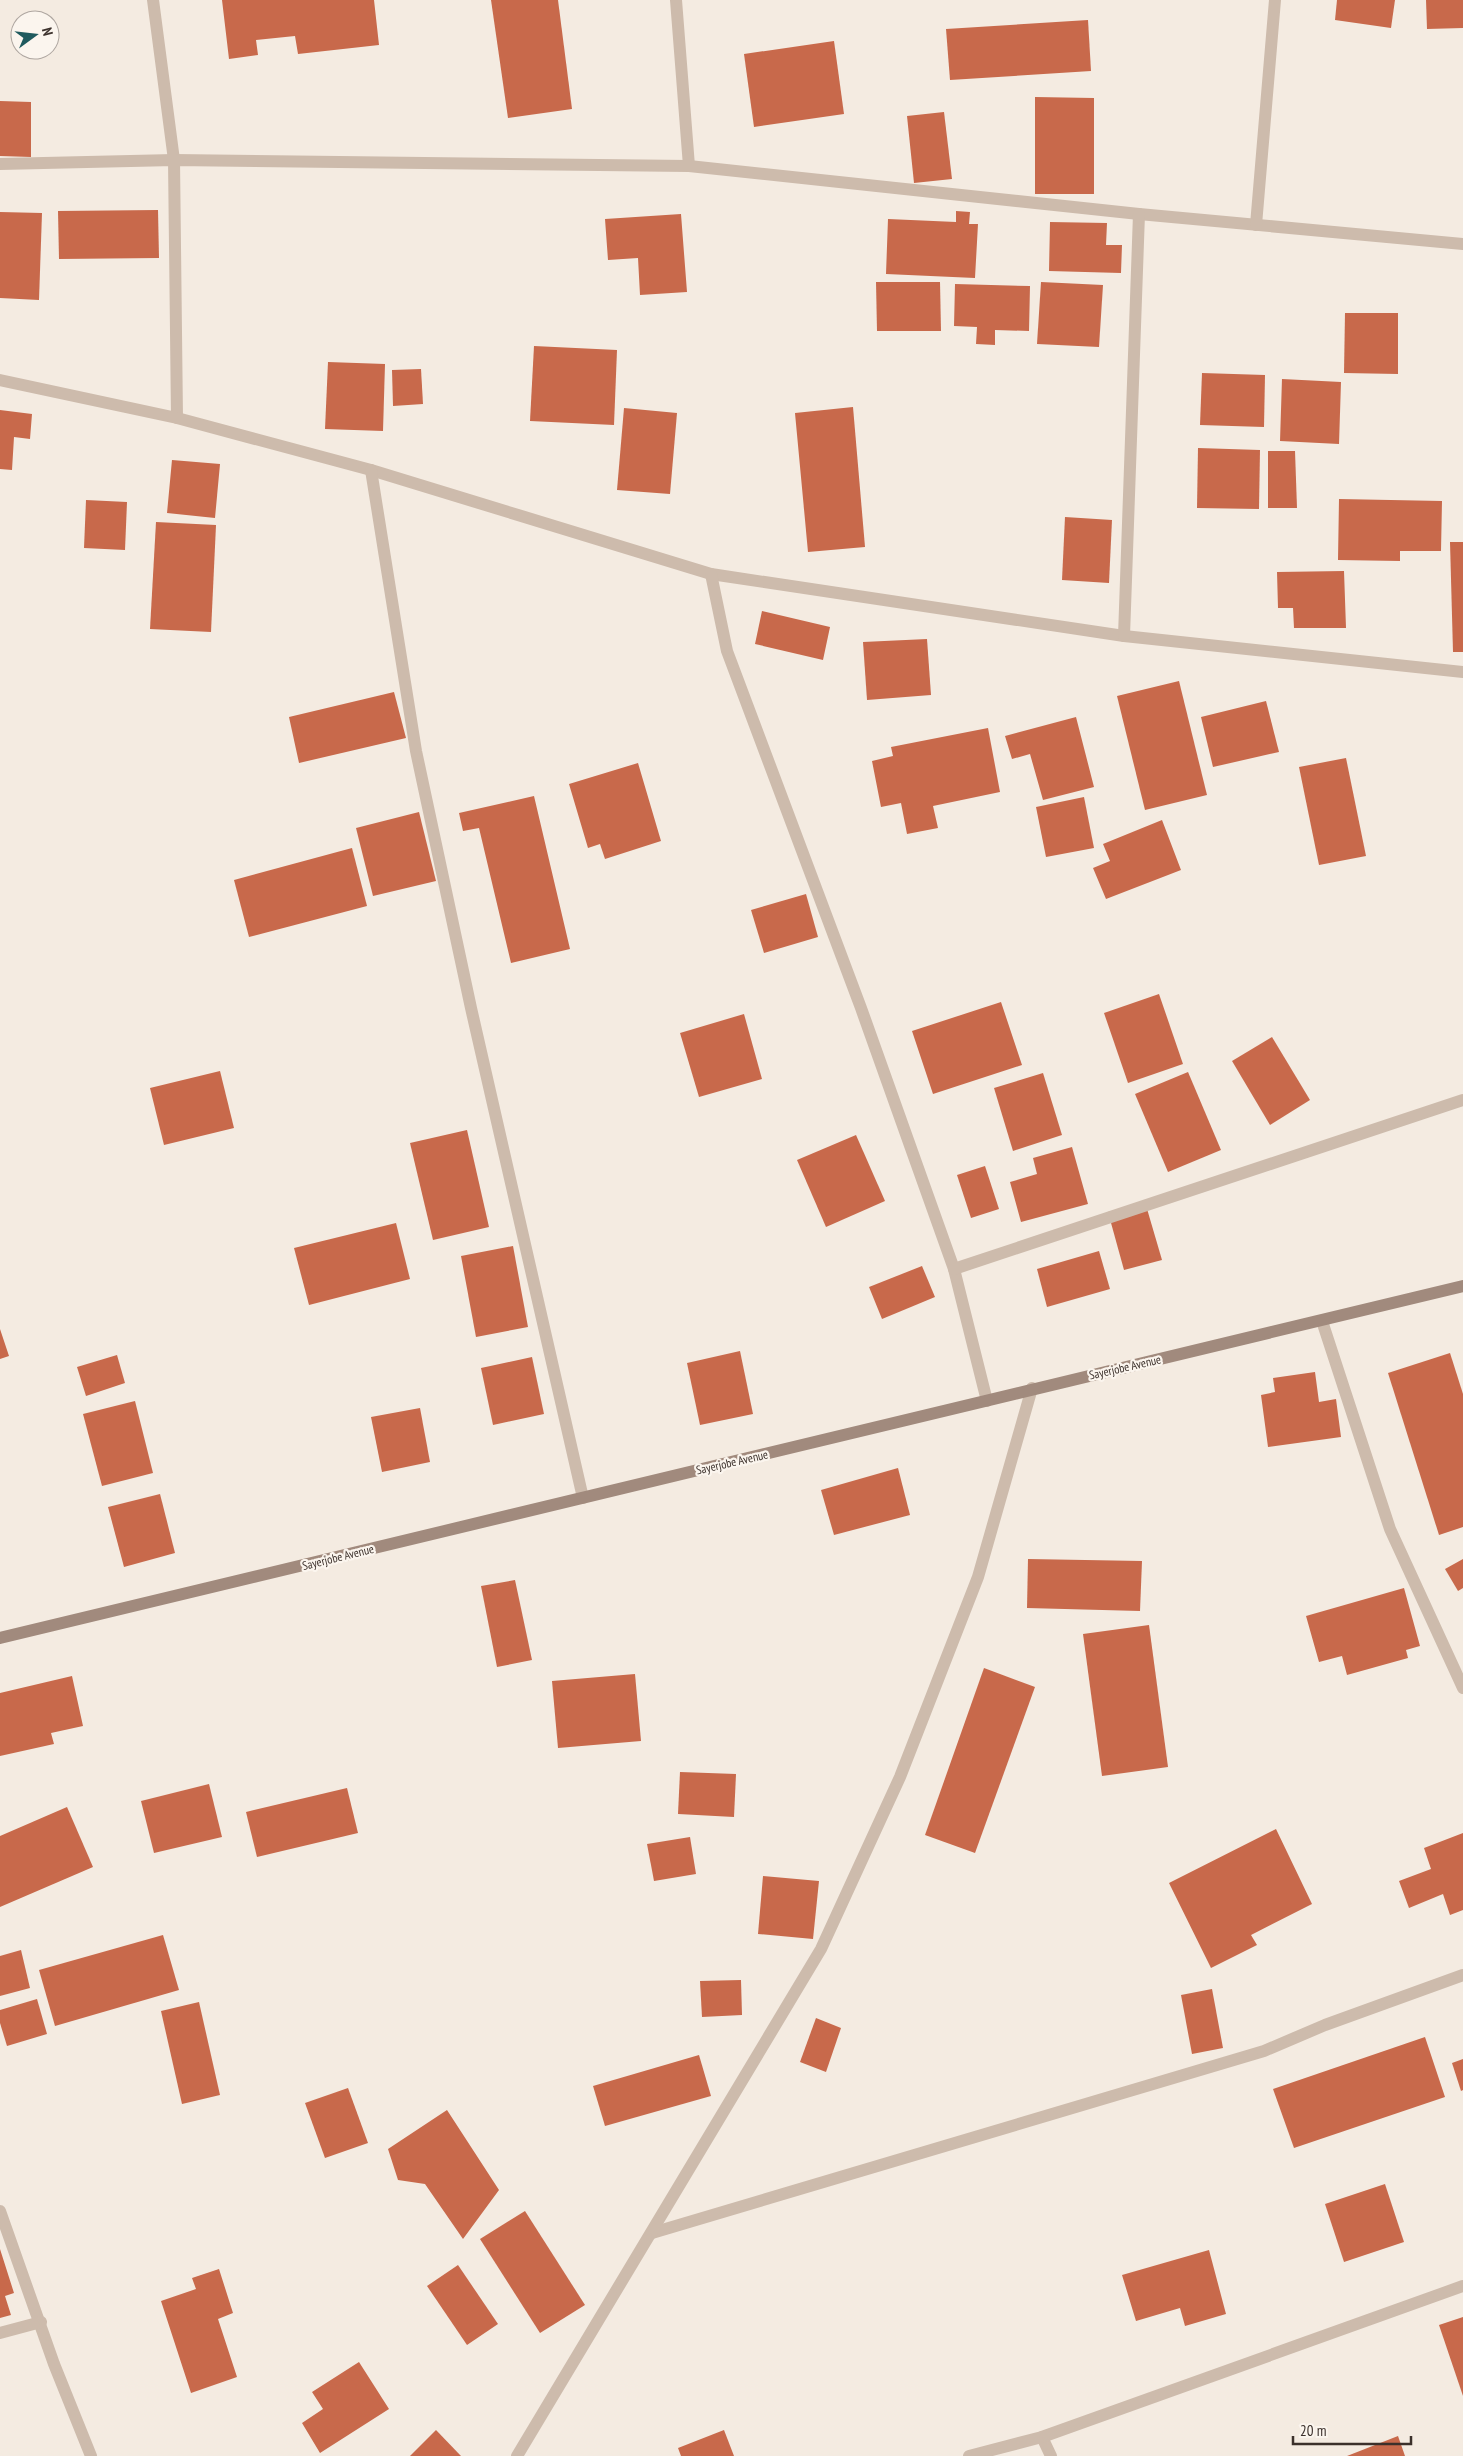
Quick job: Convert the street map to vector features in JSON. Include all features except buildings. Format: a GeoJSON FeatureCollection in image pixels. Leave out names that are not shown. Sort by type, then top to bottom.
{"type":"FeatureCollection","features":[{"type":"Feature","properties":{"kind":"street"},"geometry":{"type":"LineString","coordinates":[[153,0],[174,160],[177,418]]}},
{"type":"Feature","properties":{"kind":"street"},"geometry":{"type":"LineString","coordinates":[[676,0],[689,166]]}},
{"type":"Feature","properties":{"kind":"street"},"geometry":{"type":"LineString","coordinates":[[1256,225],[1275,0]]}},
{"type":"Feature","properties":{"kind":"street"},"geometry":{"type":"LineString","coordinates":[[0,164],[174,160],[689,166],[1138,214],[1463,244]]}},
{"type":"Feature","properties":{"kind":"street"},"geometry":{"type":"LineString","coordinates":[[1124,636],[1138,214]]}},
{"type":"Feature","properties":{"kind":"street"},"geometry":{"type":"LineString","coordinates":[[0,380],[177,418],[371,470],[711,574],[1124,636],[1463,672]]}},
{"type":"Feature","properties":{"kind":"street"},"geometry":{"type":"LineString","coordinates":[[371,470],[416,751],[470,1008],[583,1498]]}},
{"type":"Feature","properties":{"kind":"street"},"geometry":{"type":"LineString","coordinates":[[711,574],[727,651],[861,1008],[954,1269],[987,1401]]}},
{"type":"Feature","properties":{"kind":"street"},"geometry":{"type":"LineString","coordinates":[[954,1269],[1463,1100]]}},
{"type":"Feature","properties":{"kind":"street","name":"Sayerjobe Avenue"},"geometry":{"type":"LineString","coordinates":[[0,1638],[987,1401],[1032,1388],[1322,1321],[1463,1286]]}},
{"type":"Feature","properties":{"kind":"street"},"geometry":{"type":"LineString","coordinates":[[1322,1321],[1390,1529],[1463,1688]]}},
{"type":"Feature","properties":{"kind":"street"},"geometry":{"type":"LineString","coordinates":[[517,2456],[821,1949],[900,1776],[978,1577],[1032,1388]]}},
{"type":"Feature","properties":{"kind":"street"},"geometry":{"type":"LineString","coordinates":[[652,2233],[1264,2051],[1325,2025],[1463,1975]]}},
{"type":"Feature","properties":{"kind":"street"},"geometry":{"type":"LineString","coordinates":[[0,2211],[90,2456]]}},
{"type":"Feature","properties":{"kind":"street"},"geometry":{"type":"LineString","coordinates":[[969,2456],[1042,2437],[1463,2286]]}},
{"type":"Feature","properties":{"kind":"street"},"geometry":{"type":"LineString","coordinates":[[0,2333],[41,2322]]}},
{"type":"Feature","properties":{"kind":"street"},"geometry":{"type":"LineString","coordinates":[[1042,2437],[1051,2456]]}}]}
